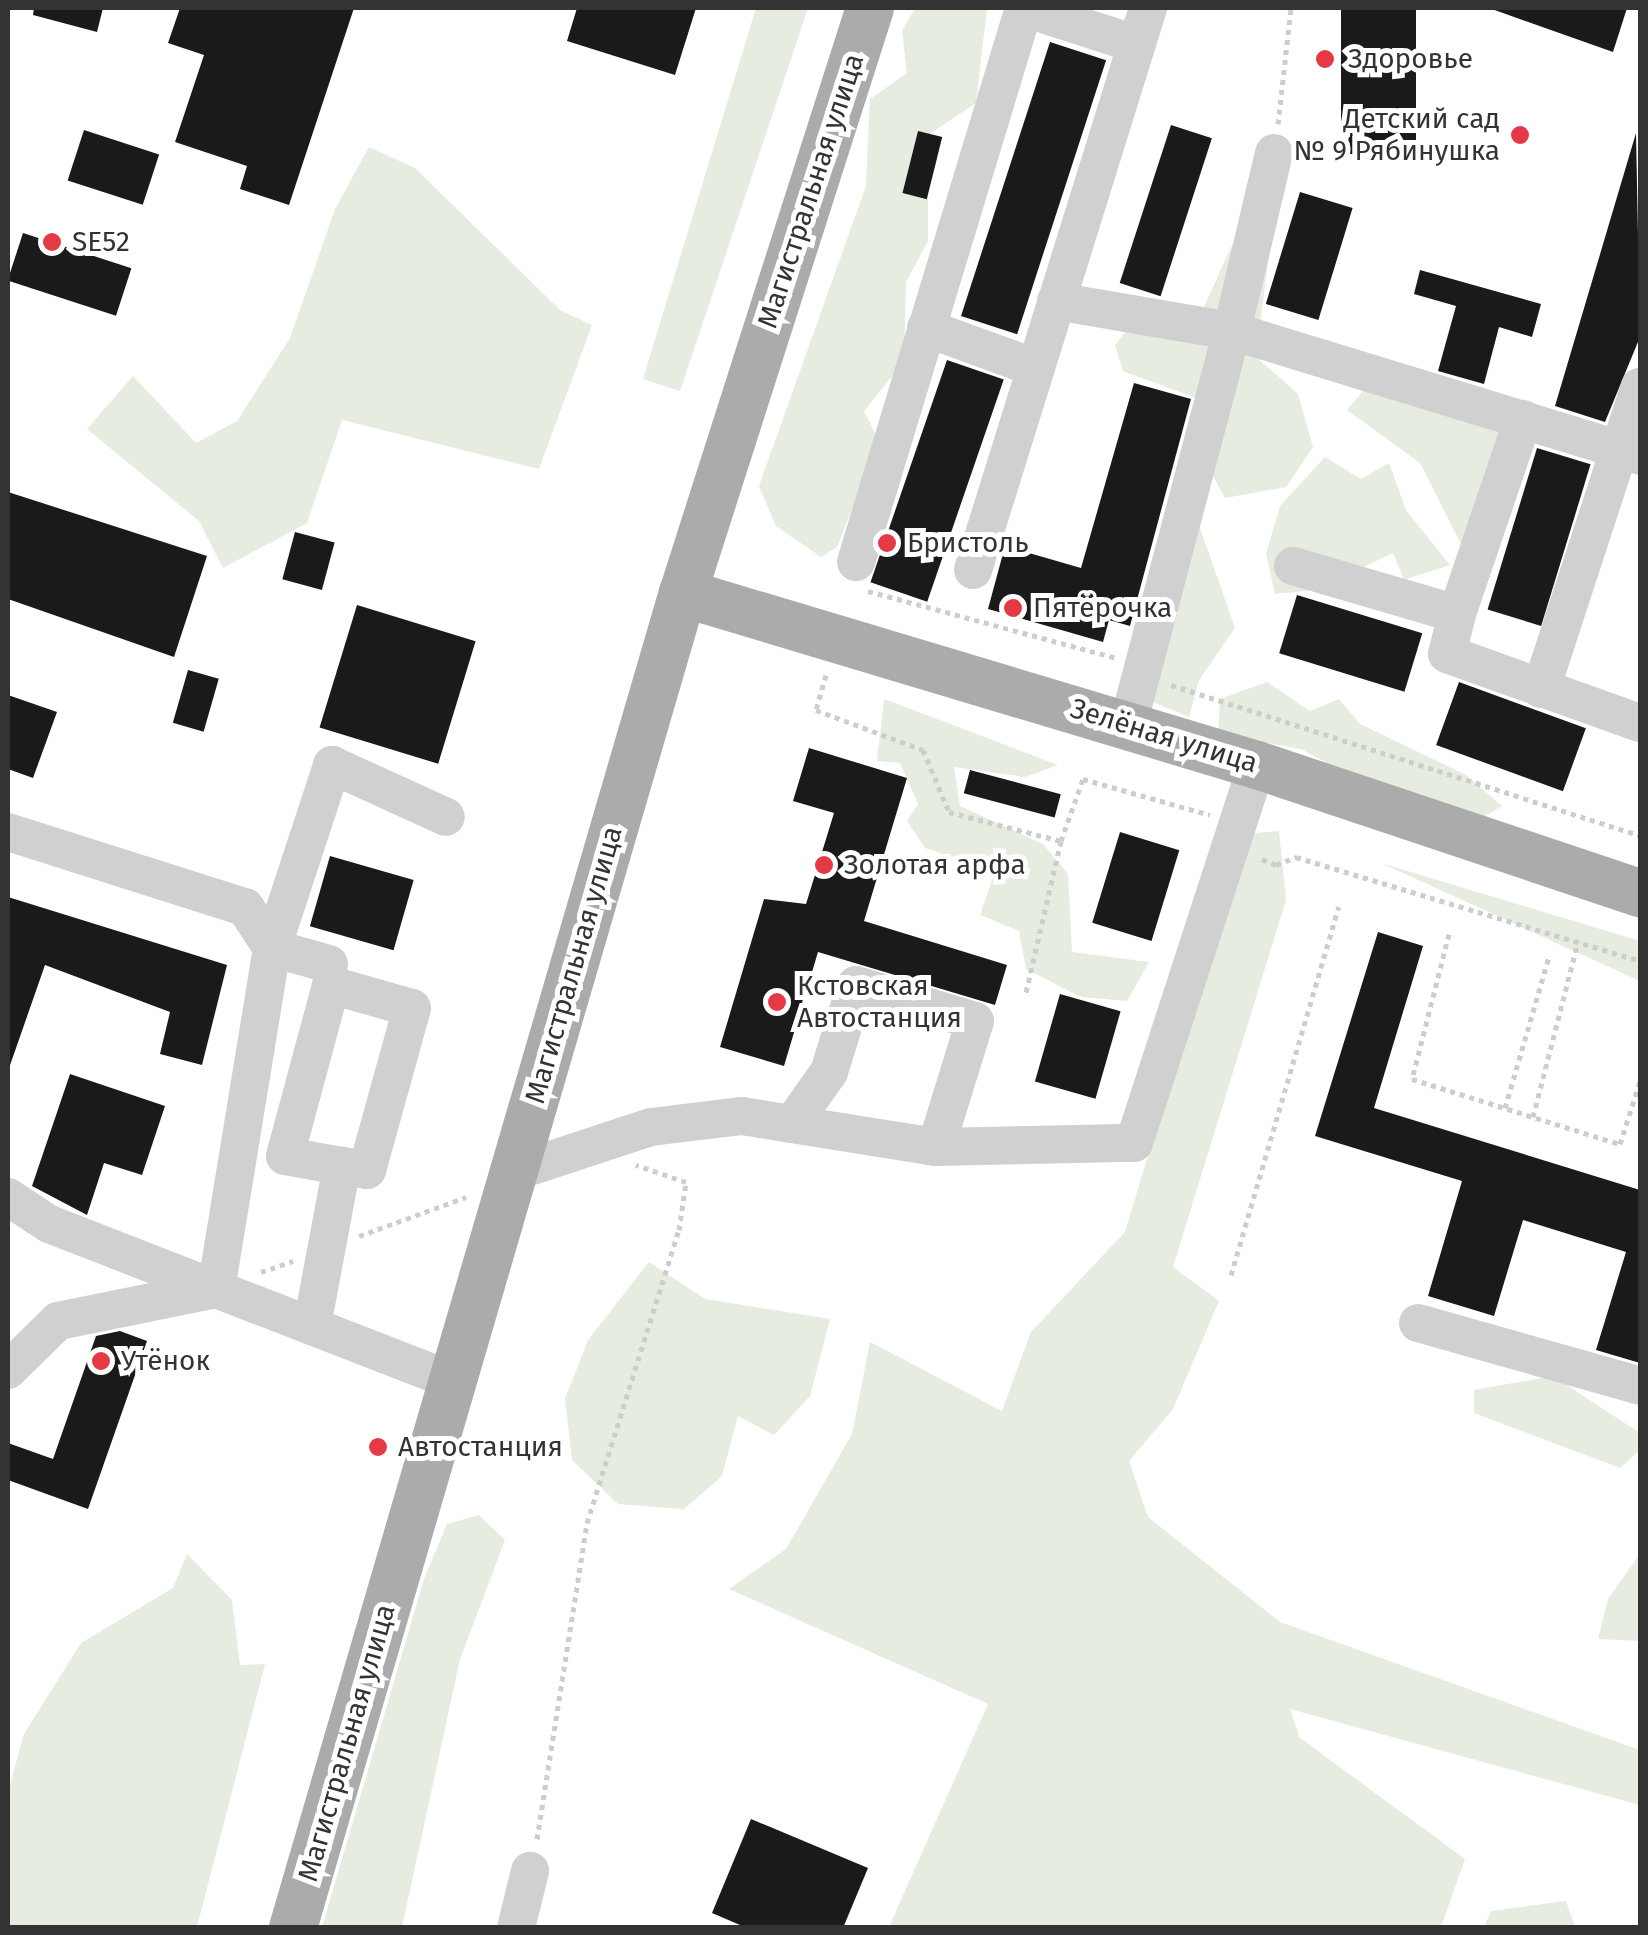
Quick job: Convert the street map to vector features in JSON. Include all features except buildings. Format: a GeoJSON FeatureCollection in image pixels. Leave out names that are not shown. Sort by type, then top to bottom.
{"type":"FeatureCollection","features":[{"type":"Feature","properties":{"kind":"main road","name":"Магистральная улица"},"geometry":{"type":"LineString","coordinates":[[293,1928],[683,593],[870,8]]}},
{"type":"Feature","properties":{"kind":"main road","name":"Зелёная улица"},"geometry":{"type":"LineString","coordinates":[[683,593],[1257,765],[1640,893]]}},
{"type":"Feature","properties":{"kind":"street"},"geometry":{"type":"LineString","coordinates":[[855,574],[1024,8],[1136,44]]}},
{"type":"Feature","properties":{"kind":"street"},"geometry":{"type":"LineString","coordinates":[[973,570],[1148,8]]}},
{"type":"Feature","properties":{"kind":"street"},"geometry":{"type":"LineString","coordinates":[[1128,726],[1232,331],[1274,153]]}},
{"type":"Feature","properties":{"kind":"street"},"geometry":{"type":"LineString","coordinates":[[1056,301],[1232,331],[1631,452]]}},
{"type":"Feature","properties":{"kind":"street"},"geometry":{"type":"LineString","coordinates":[[926,328],[1036,368]]}},
{"type":"Feature","properties":{"kind":"street"},"geometry":{"type":"LineString","coordinates":[[1541,689],[1631,452],[1640,387]]}},
{"type":"Feature","properties":{"kind":"street"},"geometry":{"type":"LineString","coordinates":[[1523,419],[1447,654],[1640,723]]}},
{"type":"Feature","properties":{"kind":"street"},"geometry":{"type":"LineString","coordinates":[[1294,566],[1457,614]]}},
{"type":"Feature","properties":{"kind":"street"},"geometry":{"type":"LineString","coordinates":[[216,1289],[272,948],[332,765],[446,817]]}},
{"type":"Feature","properties":{"kind":"street"},"geometry":{"type":"LineString","coordinates":[[509,1190],[651,1128],[742,1116],[795,1120],[869,1141],[936,1146],[1134,1142],[1182,984],[1257,765]]}},
{"type":"Feature","properties":{"kind":"street"},"geometry":{"type":"LineString","coordinates":[[8,832],[246,907],[272,948],[329,964]]}},
{"type":"Feature","properties":{"kind":"street"},"geometry":{"type":"LineString","coordinates":[[331,985],[412,1008],[367,1170],[342,1166],[286,1156],[331,985]]}},
{"type":"Feature","properties":{"kind":"street"},"geometry":{"type":"LineString","coordinates":[[795,1120],[829,1072],[856,985],[975,1021],[936,1146]]}},
{"type":"Feature","properties":{"kind":"street"},"geometry":{"type":"LineString","coordinates":[[312,1326],[342,1166]]}},
{"type":"Feature","properties":{"kind":"street"},"geometry":{"type":"LineString","coordinates":[[8,1197],[49,1224],[454,1381]]}},
{"type":"Feature","properties":{"kind":"street"},"geometry":{"type":"LineString","coordinates":[[8,1370],[58,1321],[216,1289]]}},
{"type":"Feature","properties":{"kind":"street"},"geometry":{"type":"LineString","coordinates":[[1418,1323],[1640,1386]]}},
{"type":"Feature","properties":{"kind":"street"},"geometry":{"type":"LineString","coordinates":[[516,1928],[530,1871]]}},
{"type":"Feature","properties":{"kind":"path"},"geometry":{"type":"LineString","coordinates":[[1274,153],[1291,8]]}},
{"type":"Feature","properties":{"kind":"path"},"geometry":{"type":"LineString","coordinates":[[855,574],[1142,670],[1194,696],[1640,836]]}},
{"type":"Feature","properties":{"kind":"path"},"geometry":{"type":"LineString","coordinates":[[816,710],[923,750],[950,812],[1061,841]]}},
{"type":"Feature","properties":{"kind":"path"},"geometry":{"type":"LineString","coordinates":[[1024,997],[1061,841],[1082,780],[1236,822]]}},
{"type":"Feature","properties":{"kind":"path"},"geometry":{"type":"LineString","coordinates":[[1296,857],[1640,961]]}},
{"type":"Feature","properties":{"kind":"path"},"geometry":{"type":"LineString","coordinates":[[1232,1275],[1339,906]]}},
{"type":"Feature","properties":{"kind":"path"},"geometry":{"type":"LineString","coordinates":[[1448,934],[1412,1080],[1620,1144],[1640,1081]]}},
{"type":"Feature","properties":{"kind":"path"},"geometry":{"type":"LineString","coordinates":[[1532,1117],[1578,942]]}},
{"type":"Feature","properties":{"kind":"path"},"geometry":{"type":"LineString","coordinates":[[1504,1108],[1549,957]]}},
{"type":"Feature","properties":{"kind":"path"},"geometry":{"type":"LineString","coordinates":[[530,1871],[587,1523],[680,1230],[686,1182],[618,1159]]}},
{"type":"Feature","properties":{"kind":"path"},"geometry":{"type":"LineString","coordinates":[[342,1242],[468,1196],[509,1190]]}},
{"type":"Feature","properties":{"kind":"path"},"geometry":{"type":"LineString","coordinates":[[216,1289],[306,1256]]}},
{"type":"Feature","properties":{"kind":"shaded area"},"geometry":{"type":"Polygon","coordinates":[[[756,8],[808,8],[680,391],[643,379],[756,8]]]}},
{"type":"Feature","properties":{"kind":"shaded area"},"geometry":{"type":"Polygon","coordinates":[[[915,8],[987,8],[976,103],[928,135],[928,241],[906,282],[904,362],[864,411],[879,441],[837,547],[821,557],[776,526],[759,486],[866,186],[870,99],[907,73],[902,31],[915,8]]]}},
{"type":"Feature","properties":{"kind":"shaded area"},"geometry":{"type":"Polygon","coordinates":[[[369,147],[415,168],[560,310],[592,325],[539,469],[342,420],[307,523],[223,568],[199,521],[87,429],[133,376],[196,443],[237,421],[290,338],[335,209],[369,147]]]}},
{"type":"Feature","properties":{"kind":"shaded area"},"geometry":{"type":"Polygon","coordinates":[[[1273,222],[1256,357],[1298,394],[1313,447],[1286,487],[1225,498],[1213,476],[1201,400],[1123,371],[1115,345],[1144,308],[1195,327],[1231,247],[1273,222]]]}},
{"type":"Feature","properties":{"kind":"shaded area"},"geometry":{"type":"Polygon","coordinates":[[[1369,384],[1534,446],[1476,615],[1451,604],[1461,544],[1420,463],[1347,410],[1369,384]]]}},
{"type":"Feature","properties":{"kind":"shaded area"},"geometry":{"type":"Polygon","coordinates":[[[1325,457],[1361,479],[1389,463],[1406,510],[1450,565],[1404,580],[1393,553],[1315,590],[1275,594],[1266,554],[1280,506],[1325,457]]]}},
{"type":"Feature","properties":{"kind":"shaded area"},"geometry":{"type":"Polygon","coordinates":[[[1199,525],[1235,628],[1199,680],[1189,717],[1148,700],[1199,525]]]}},
{"type":"Feature","properties":{"kind":"shaded area"},"geometry":{"type":"Polygon","coordinates":[[[1267,682],[1310,711],[1339,699],[1360,724],[1466,775],[1502,806],[1478,820],[1349,775],[1301,749],[1218,734],[1220,699],[1267,682]]]}},
{"type":"Feature","properties":{"kind":"shaded area"},"geometry":{"type":"Polygon","coordinates":[[[884,699],[1058,765],[1025,777],[954,767],[960,806],[1043,844],[1068,874],[1072,952],[1149,962],[1127,1001],[1081,997],[1026,969],[1019,931],[980,915],[995,871],[925,848],[907,821],[918,804],[900,763],[877,761],[884,699]]]}},
{"type":"Feature","properties":{"kind":"shaded area"},"geometry":{"type":"Polygon","coordinates":[[[1279,831],[1286,900],[1173,1267],[1219,1301],[1173,1409],[1129,1461],[1148,1517],[1280,1622],[1640,1750],[1640,1805],[1290,1709],[1300,1738],[1465,1859],[1441,1927],[889,1927],[988,1704],[729,1589],[786,1549],[852,1434],[870,1342],[1002,1411],[1031,1332],[1125,1232],[1245,834],[1279,831]]]}},
{"type":"Feature","properties":{"kind":"shaded area"},"geometry":{"type":"Polygon","coordinates":[[[1381,863],[1640,941],[1640,981],[1381,863]]]}},
{"type":"Feature","properties":{"kind":"shaded area"},"geometry":{"type":"Polygon","coordinates":[[[649,1262],[705,1299],[830,1319],[810,1396],[774,1435],[738,1416],[722,1476],[684,1509],[618,1504],[572,1460],[565,1399],[588,1340],[649,1262]]]}},
{"type":"Feature","properties":{"kind":"shaded area"},"geometry":{"type":"Polygon","coordinates":[[[1553,1376],[1640,1433],[1640,1450],[1620,1468],[1474,1413],[1474,1390],[1553,1376]]]}},
{"type":"Feature","properties":{"kind":"shaded area"},"geometry":{"type":"Polygon","coordinates":[[[479,1515],[505,1540],[460,1659],[402,1927],[322,1927],[424,1579],[447,1524],[479,1515]]]}},
{"type":"Feature","properties":{"kind":"shaded area"},"geometry":{"type":"Polygon","coordinates":[[[187,1554],[232,1600],[240,1665],[265,1664],[197,1927],[8,1927],[8,1792],[24,1734],[81,1643],[173,1588],[187,1554]]]}},
{"type":"Feature","properties":{"kind":"shaded area"},"geometry":{"type":"Polygon","coordinates":[[[1640,1554],[1640,1641],[1598,1639],[1608,1599],[1640,1554]]]}},
{"type":"Feature","properties":{"kind":"shaded area"},"geometry":{"type":"Polygon","coordinates":[[[1566,1901],[1575,1927],[1484,1927],[1491,1911],[1566,1901]]]}},
{"type":"Feature","properties":{"kind":"place","name":"Здоровье"},"geometry":{"type":"Point","coordinates":[1325,59]}},
{"type":"Feature","properties":{"kind":"place","name":"Детский сад № 9 Рябинушка"},"geometry":{"type":"Point","coordinates":[1520,135]}},
{"type":"Feature","properties":{"kind":"place","name":"SE52"},"geometry":{"type":"Point","coordinates":[52,242]}},
{"type":"Feature","properties":{"kind":"place","name":"Бристоль"},"geometry":{"type":"Point","coordinates":[887,543]}},
{"type":"Feature","properties":{"kind":"place","name":"Пятёрочка"},"geometry":{"type":"Point","coordinates":[1013,608]}},
{"type":"Feature","properties":{"kind":"place","name":"Золотая арфа"},"geometry":{"type":"Point","coordinates":[824,865]}},
{"type":"Feature","properties":{"kind":"place","name":"Кстовская Автостанция"},"geometry":{"type":"Point","coordinates":[777,1002]}},
{"type":"Feature","properties":{"kind":"place","name":"Утёнок"},"geometry":{"type":"Point","coordinates":[101,1361]}},
{"type":"Feature","properties":{"kind":"place","name":"Автостанция"},"geometry":{"type":"Point","coordinates":[378,1447]}}]}
